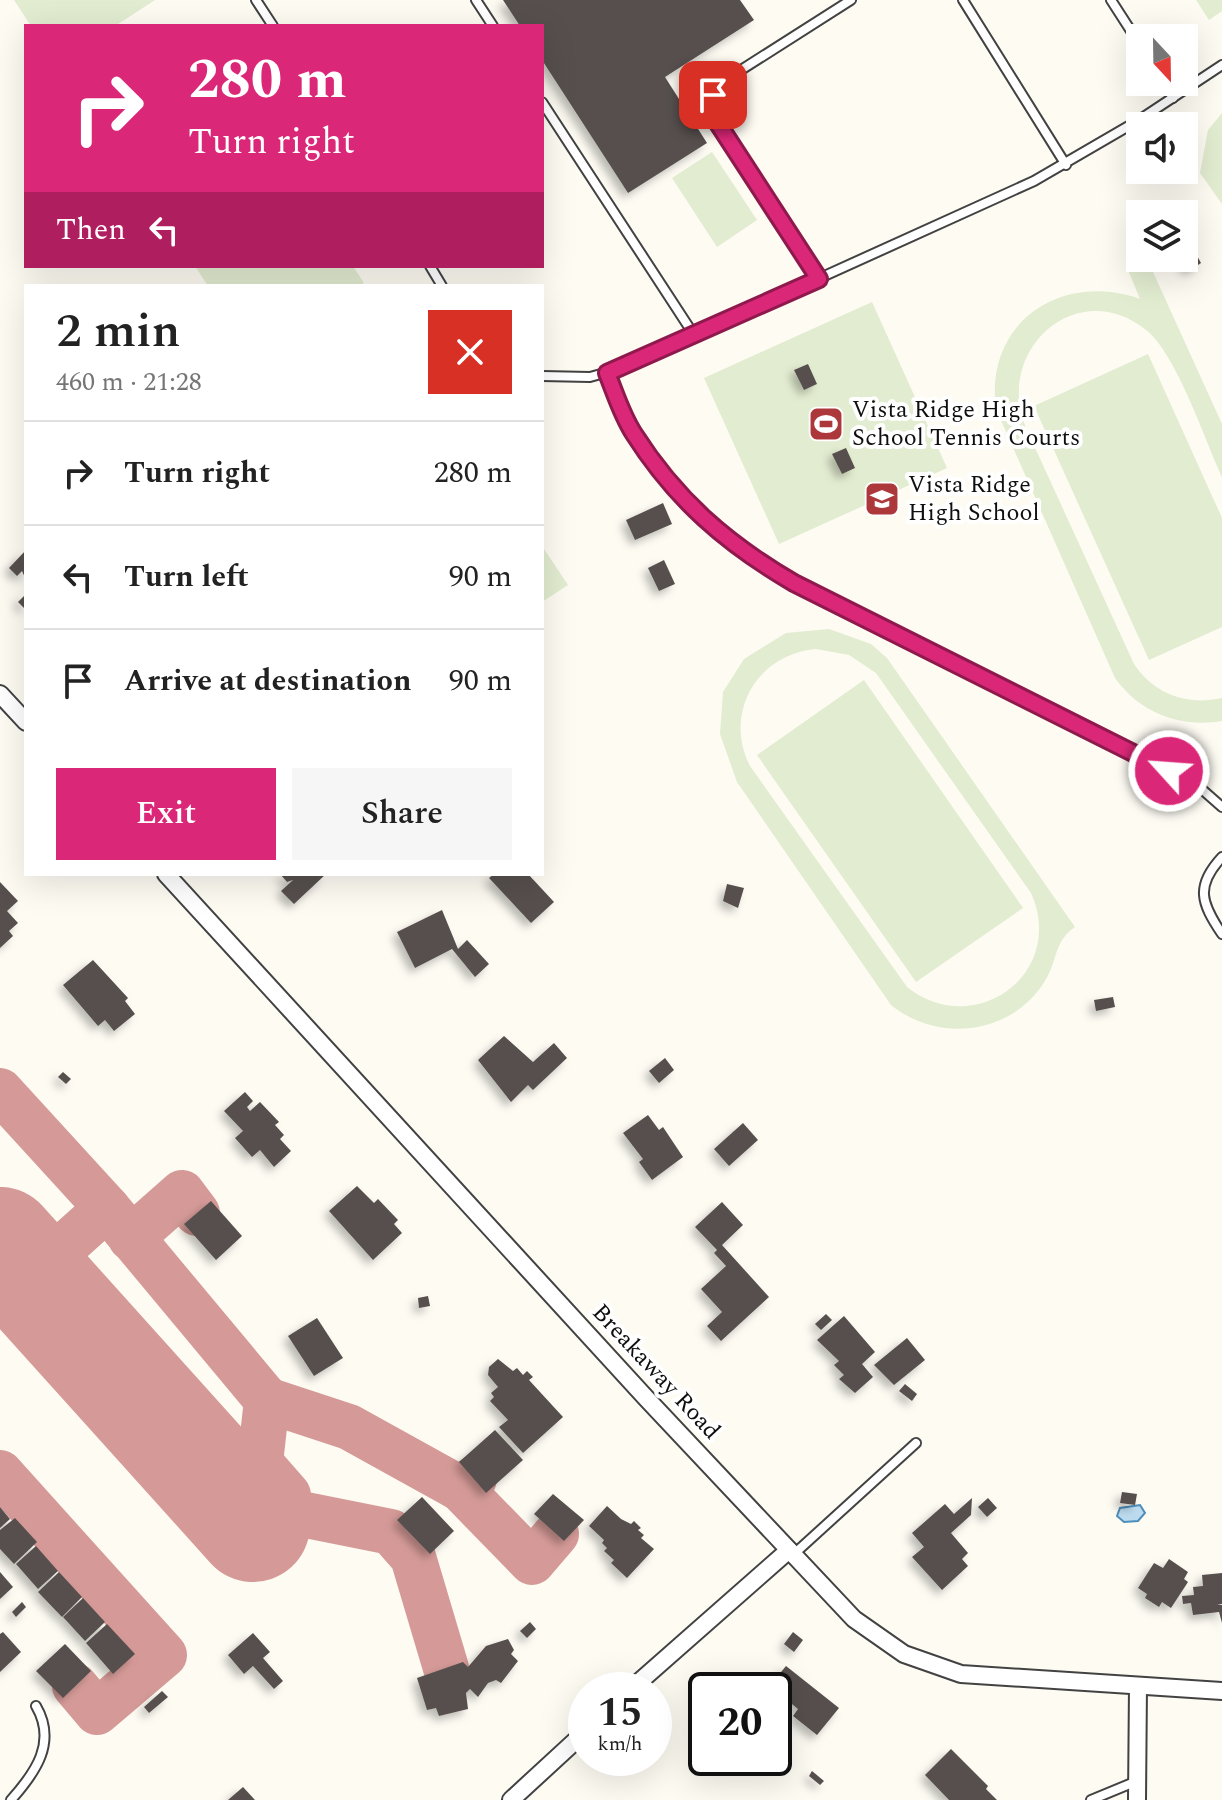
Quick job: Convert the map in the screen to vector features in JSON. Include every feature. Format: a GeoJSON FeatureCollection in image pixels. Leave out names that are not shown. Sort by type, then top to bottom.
{"type":"FeatureCollection","features":[{"type":"Feature","properties":{"kind":"street"},"geometry":{"type":"LineString","coordinates":[[0,694],[24,720]]}},
{"type":"Feature","properties":{"kind":"street","name":"Breakaway Road"},"geometry":{"type":"LineString","coordinates":[[168,876],[854,1619],[891,1646],[932,1666],[992,1679],[1222,1691]]}},
{"type":"Feature","properties":{"kind":"street"},"geometry":{"type":"LineString","coordinates":[[651,1672],[791,1552]]}},
{"type":"Feature","properties":{"kind":"street"},"geometry":{"type":"LineString","coordinates":[[1137,1800],[1138,1686]]}},
{"type":"Feature","properties":{"kind":"street"},"geometry":{"type":"LineString","coordinates":[[511,1800],[568,1748]]}},
{"type":"Feature","properties":{"kind":"lane"},"geometry":{"type":"LineString","coordinates":[[256,0],[272,24]]}},
{"type":"Feature","properties":{"kind":"lane"},"geometry":{"type":"LineString","coordinates":[[476,0],[492,24]]}},
{"type":"Feature","properties":{"kind":"lane"},"geometry":{"type":"LineString","coordinates":[[819,279],[715,119],[713,95],[719,84],[851,0]]}},
{"type":"Feature","properties":{"kind":"lane"},"geometry":{"type":"LineString","coordinates":[[963,0],[1066,165]]}},
{"type":"Feature","properties":{"kind":"lane"},"geometry":{"type":"LineString","coordinates":[[1111,0],[1126,24]]}},
{"type":"Feature","properties":{"kind":"lane"},"geometry":{"type":"LineString","coordinates":[[544,376],[564,378],[607,373],[819,279],[1066,165],[1222,65]]}},
{"type":"Feature","properties":{"kind":"lane"},"geometry":{"type":"LineString","coordinates":[[544,105],[694,335]]}},
{"type":"Feature","properties":{"kind":"lane"},"geometry":{"type":"LineString","coordinates":[[607,373],[632,432],[670,485],[740,551],[794,583],[1197,785],[1222,807]]}},
{"type":"Feature","properties":{"kind":"lane"},"geometry":{"type":"LineString","coordinates":[[1222,857],[1207,873],[1203,888],[1205,903],[1222,934]]}},
{"type":"Feature","properties":{"kind":"lane"},"geometry":{"type":"LineString","coordinates":[[791,1552],[916,1443]]}},
{"type":"Feature","properties":{"kind":"lane"},"geometry":{"type":"LineString","coordinates":[[11,1800],[27,1782],[46,1749],[43,1718],[36,1706]]}},
{"type":"Feature","properties":{"kind":"lane"},"geometry":{"type":"LineString","coordinates":[[1091,1800],[1138,1781]]}},
{"type":"Feature","properties":{"kind":"green space"},"geometry":{"type":"Polygon","coordinates":[[[14,0],[155,0],[118,24],[30,24],[14,0]]]}},
{"type":"Feature","properties":{"kind":"green space"},"geometry":{"type":"Polygon","coordinates":[[[1196,0],[1222,0],[1222,11],[1209,20],[1196,0]]]}},
{"type":"Feature","properties":{"kind":"green space"},"geometry":{"type":"Polygon","coordinates":[[[1222,113],[1222,204],[1200,173],[1208,130],[1222,113]]]}},
{"type":"Feature","properties":{"kind":"green space"},"geometry":{"type":"Polygon","coordinates":[[[712,152],[757,220],[717,247],[672,178],[712,152]]]}},
{"type":"Feature","properties":{"kind":"green space"},"geometry":{"type":"Polygon","coordinates":[[[196,268],[354,268],[364,283],[362,284],[207,284],[196,268]]]}},
{"type":"Feature","properties":{"kind":"green space"},"geometry":{"type":"Polygon","coordinates":[[[1129,272],[1153,272],[1222,424],[1222,477],[1168,357],[1146,330],[1120,315],[1094,311],[1069,316],[1048,329],[1032,348],[1022,372],[1019,399],[1026,428],[1134,664],[1151,683],[1172,695],[1196,700],[1222,698],[1222,721],[1191,722],[1162,715],[1136,700],[1115,678],[996,409],[996,378],[1002,351],[1016,329],[1034,311],[1057,299],[1083,292],[1111,292],[1140,299],[1129,272]]]}},
{"type":"Feature","properties":{"kind":"green space","name":"Vista Ridge High School Tennis Courts"},"geometry":{"type":"Polygon","coordinates":[[[872,302],[947,468],[779,544],[704,378],[872,302]]]}},
{"type":"Feature","properties":{"kind":"green space"},"geometry":{"type":"Polygon","coordinates":[[[1148,354],[1222,518],[1222,627],[1149,660],[1034,406],[1148,354]]]}},
{"type":"Feature","properties":{"kind":"green space"},"geometry":{"type":"Polygon","coordinates":[[[544,549],[568,585],[544,601],[544,549]]]}},
{"type":"Feature","properties":{"kind":"green space"},"geometry":{"type":"Polygon","coordinates":[[[829,629],[871,644],[887,658],[1075,927],[1059,946],[1043,984],[1029,1001],[1012,1014],[972,1028],[951,1029],[910,1017],[891,1005],[737,782],[720,734],[723,692],[744,659],[786,633],[829,629]],[[816,649],[795,653],[762,674],[743,707],[743,746],[750,766],[907,987],[933,1002],[960,1006],[986,1002],[1008,990],[1026,972],[1036,949],[1039,922],[1031,893],[876,673],[849,655],[816,649]]]}},
{"type":"Feature","properties":{"kind":"green space"},"geometry":{"type":"Polygon","coordinates":[[[864,680],[1023,908],[916,982],[757,755],[864,680]]]}},
{"type":"Feature","properties":{"kind":"water"},"geometry":{"type":"Polygon","coordinates":[[[1140,1505],[1145,1513],[1138,1521],[1124,1522],[1117,1516],[1120,1508],[1140,1505]]]}},
{"type":"Feature","properties":{"kind":"building"},"geometry":{"type":"Polygon","coordinates":[[[503,0],[740,0],[754,20],[665,77],[707,143],[628,193],[544,63],[544,24],[519,24],[503,0]]]}},
{"type":"Feature","properties":{"kind":"building"},"geometry":{"type":"Polygon","coordinates":[[[808,364],[817,384],[804,390],[794,370],[808,364]]]}},
{"type":"Feature","properties":{"kind":"building"},"geometry":{"type":"Polygon","coordinates":[[[846,448],[855,468],[842,474],[832,454],[846,448]]]}},
{"type":"Feature","properties":{"kind":"building"},"geometry":{"type":"Polygon","coordinates":[[[663,503],[672,524],[635,540],[626,520],[663,503]]]}},
{"type":"Feature","properties":{"kind":"building"},"geometry":{"type":"Polygon","coordinates":[[[24,552],[24,576],[22,571],[17,576],[9,568],[24,552]]]}},
{"type":"Feature","properties":{"kind":"building"},"geometry":{"type":"Polygon","coordinates":[[[664,560],[675,584],[659,591],[648,568],[664,560]]]}},
{"type":"Feature","properties":{"kind":"building"},"geometry":{"type":"Polygon","coordinates":[[[282,876],[324,876],[294,904],[281,891],[293,880],[287,882],[282,876]]]}},
{"type":"Feature","properties":{"kind":"building"},"geometry":{"type":"Polygon","coordinates":[[[530,876],[554,902],[531,923],[489,878],[530,876]]]}},
{"type":"Feature","properties":{"kind":"building"},"geometry":{"type":"Polygon","coordinates":[[[0,882],[18,901],[7,911],[18,923],[9,931],[13,936],[0,948],[0,882]]]}},
{"type":"Feature","properties":{"kind":"building"},"geometry":{"type":"Polygon","coordinates":[[[727,884],[744,888],[738,908],[723,901],[727,884]]]}},
{"type":"Feature","properties":{"kind":"building"},"geometry":{"type":"Polygon","coordinates":[[[442,910],[458,949],[467,940],[489,964],[475,977],[452,949],[415,968],[397,932],[442,910]]]}},
{"type":"Feature","properties":{"kind":"building"},"geometry":{"type":"Polygon","coordinates":[[[93,960],[128,998],[125,1001],[135,1014],[114,1031],[105,1020],[98,1026],[63,985],[93,960]]]}},
{"type":"Feature","properties":{"kind":"building"},"geometry":{"type":"Polygon","coordinates":[[[1113,997],[1115,1007],[1096,1011],[1094,1000],[1113,997]]]}},
{"type":"Feature","properties":{"kind":"building"},"geometry":{"type":"Polygon","coordinates":[[[504,1036],[533,1062],[554,1043],[567,1058],[533,1090],[528,1085],[511,1102],[478,1060],[504,1036]]]}},
{"type":"Feature","properties":{"kind":"building"},"geometry":{"type":"Polygon","coordinates":[[[665,1058],[674,1070],[659,1083],[649,1071],[665,1058]]]}},
{"type":"Feature","properties":{"kind":"building"},"geometry":{"type":"Polygon","coordinates":[[[63,1072],[71,1079],[66,1084],[58,1077],[63,1072]]]}},
{"type":"Feature","properties":{"kind":"building"},"geometry":{"type":"Polygon","coordinates":[[[245,1092],[253,1101],[247,1107],[250,1111],[260,1102],[279,1122],[275,1125],[284,1135],[280,1139],[291,1151],[274,1167],[260,1150],[252,1157],[235,1138],[243,1131],[224,1111],[245,1092]]]}},
{"type":"Feature","properties":{"kind":"building"},"geometry":{"type":"Polygon","coordinates":[[[648,1115],[659,1130],[663,1127],[683,1157],[652,1180],[639,1162],[643,1159],[623,1133],[648,1115]]]}},
{"type":"Feature","properties":{"kind":"building"},"geometry":{"type":"Polygon","coordinates":[[[743,1123],[758,1140],[729,1166],[714,1149],[743,1123]]]}},
{"type":"Feature","properties":{"kind":"building"},"geometry":{"type":"Polygon","coordinates":[[[357,1186],[374,1203],[378,1199],[398,1220],[394,1224],[402,1233],[373,1260],[329,1211],[357,1186]]]}},
{"type":"Feature","properties":{"kind":"building"},"geometry":{"type":"Polygon","coordinates":[[[211,1201],[242,1236],[216,1260],[184,1224],[211,1201]]]}},
{"type":"Feature","properties":{"kind":"building"},"geometry":{"type":"Polygon","coordinates":[[[722,1202],[743,1225],[722,1245],[769,1297],[721,1341],[707,1326],[722,1312],[701,1289],[726,1266],[714,1253],[717,1250],[695,1227],[722,1202]]]}},
{"type":"Feature","properties":{"kind":"building"},"geometry":{"type":"Polygon","coordinates":[[[428,1296],[430,1306],[419,1308],[418,1298],[428,1296]]]}},
{"type":"Feature","properties":{"kind":"building"},"geometry":{"type":"Polygon","coordinates":[[[826,1314],[832,1320],[821,1330],[815,1324],[826,1314]]]}},
{"type":"Feature","properties":{"kind":"building"},"geometry":{"type":"Polygon","coordinates":[[[844,1316],[875,1352],[862,1364],[873,1377],[855,1393],[839,1379],[844,1375],[834,1365],[839,1361],[817,1340],[844,1316]]]}},
{"type":"Feature","properties":{"kind":"building"},"geometry":{"type":"Polygon","coordinates":[[[317,1318],[343,1358],[314,1376],[288,1336],[317,1318]]]}},
{"type":"Feature","properties":{"kind":"building"},"geometry":{"type":"Polygon","coordinates":[[[907,1338],[925,1360],[894,1385],[874,1365],[907,1338]]]}},
{"type":"Feature","properties":{"kind":"building"},"geometry":{"type":"Polygon","coordinates":[[[498,1359],[513,1371],[517,1368],[523,1375],[527,1371],[533,1377],[529,1380],[563,1417],[523,1453],[499,1427],[508,1420],[490,1401],[494,1397],[491,1393],[498,1387],[488,1375],[489,1367],[498,1359]]]}},
{"type":"Feature","properties":{"kind":"building"},"geometry":{"type":"Polygon","coordinates":[[[905,1384],[917,1394],[912,1401],[899,1391],[905,1384]]]}},
{"type":"Feature","properties":{"kind":"building"},"geometry":{"type":"Polygon","coordinates":[[[495,1430],[523,1460],[486,1493],[459,1462],[495,1430]]]}},
{"type":"Feature","properties":{"kind":"building"},"geometry":{"type":"Polygon","coordinates":[[[1122,1492],[1137,1494],[1135,1505],[1120,1503],[1122,1492]]]}},
{"type":"Feature","properties":{"kind":"building"},"geometry":{"type":"Polygon","coordinates":[[[553,1494],[584,1520],[564,1541],[534,1514],[553,1494]]]}},
{"type":"Feature","properties":{"kind":"building"},"geometry":{"type":"Polygon","coordinates":[[[422,1497],[454,1531],[430,1554],[397,1520],[422,1497]]]}},
{"type":"Feature","properties":{"kind":"building"},"geometry":{"type":"Polygon","coordinates":[[[972,1498],[971,1515],[951,1533],[968,1553],[962,1559],[968,1566],[942,1590],[912,1557],[924,1547],[912,1533],[945,1504],[954,1514],[972,1498]]]}},
{"type":"Feature","properties":{"kind":"building"},"geometry":{"type":"Polygon","coordinates":[[[988,1498],[997,1508],[987,1517],[978,1507],[988,1498]]]}},
{"type":"Feature","properties":{"kind":"building"},"geometry":{"type":"Polygon","coordinates":[[[607,1506],[621,1519],[631,1524],[634,1521],[644,1535],[641,1538],[654,1549],[627,1578],[611,1563],[614,1560],[604,1551],[607,1548],[602,1543],[604,1540],[589,1526],[607,1506]]]}},
{"type":"Feature","properties":{"kind":"building"},"geometry":{"type":"Polygon","coordinates":[[[0,1507],[10,1519],[0,1528],[0,1507]]]}},
{"type":"Feature","properties":{"kind":"building"},"geometry":{"type":"Polygon","coordinates":[[[15,1518],[37,1542],[14,1564],[0,1549],[0,1530],[15,1518]]]}},
{"type":"Feature","properties":{"kind":"building"},"geometry":{"type":"Polygon","coordinates":[[[36,1546],[58,1571],[38,1589],[16,1564],[36,1546]]]}},
{"type":"Feature","properties":{"kind":"building"},"geometry":{"type":"Polygon","coordinates":[[[1169,1559],[1188,1572],[1184,1579],[1188,1582],[1171,1608],[1162,1602],[1159,1607],[1145,1598],[1147,1594],[1138,1588],[1154,1563],[1163,1568],[1169,1559]]]}},
{"type":"Feature","properties":{"kind":"building"},"geometry":{"type":"Polygon","coordinates":[[[0,1572],[13,1587],[0,1599],[0,1572]]]}},
{"type":"Feature","properties":{"kind":"building"},"geometry":{"type":"Polygon","coordinates":[[[59,1572],[82,1597],[62,1617],[38,1592],[59,1572]]]}},
{"type":"Feature","properties":{"kind":"building"},"geometry":{"type":"Polygon","coordinates":[[[1222,1573],[1222,1604],[1217,1605],[1222,1605],[1222,1623],[1219,1612],[1193,1615],[1191,1603],[1183,1604],[1182,1596],[1194,1595],[1193,1587],[1203,1586],[1202,1575],[1222,1573]]]}},
{"type":"Feature","properties":{"kind":"building"},"geometry":{"type":"Polygon","coordinates":[[[83,1598],[105,1622],[85,1641],[63,1617],[83,1598]]]}},
{"type":"Feature","properties":{"kind":"building"},"geometry":{"type":"Polygon","coordinates":[[[22,1602],[26,1607],[16,1617],[12,1612],[22,1602]]]}},
{"type":"Feature","properties":{"kind":"building"},"geometry":{"type":"Polygon","coordinates":[[[530,1622],[536,1629],[527,1638],[520,1631],[530,1622]]]}},
{"type":"Feature","properties":{"kind":"building"},"geometry":{"type":"Polygon","coordinates":[[[107,1624],[135,1654],[113,1674],[86,1643],[107,1624]]]}},
{"type":"Feature","properties":{"kind":"building"},"geometry":{"type":"Polygon","coordinates":[[[3,1632],[21,1652],[0,1672],[0,1634],[3,1632]]]}},
{"type":"Feature","properties":{"kind":"building"},"geometry":{"type":"Polygon","coordinates":[[[793,1632],[803,1640],[794,1652],[784,1644],[793,1632]]]}},
{"type":"Feature","properties":{"kind":"building"},"geometry":{"type":"Polygon","coordinates":[[[253,1633],[270,1652],[263,1658],[283,1681],[274,1689],[253,1666],[244,1674],[228,1655],[253,1633]]]}},
{"type":"Feature","properties":{"kind":"building"},"geometry":{"type":"Polygon","coordinates":[[[508,1639],[514,1650],[511,1654],[518,1661],[501,1683],[496,1680],[488,1683],[478,1697],[470,1689],[466,1693],[468,1709],[439,1716],[436,1708],[427,1710],[417,1678],[463,1662],[468,1667],[486,1646],[508,1639]]]}},
{"type":"Feature","properties":{"kind":"building"},"geometry":{"type":"Polygon","coordinates":[[[65,1644],[91,1671],[63,1698],[36,1671],[65,1644]]]}},
{"type":"Feature","properties":{"kind":"building"},"geometry":{"type":"Polygon","coordinates":[[[786,1666],[839,1708],[817,1735],[793,1716],[798,1709],[792,1704],[792,1672],[781,1672],[786,1666]]]}},
{"type":"Feature","properties":{"kind":"building"},"geometry":{"type":"Polygon","coordinates":[[[162,1691],[168,1697],[149,1713],[144,1707],[162,1691]]]}},
{"type":"Feature","properties":{"kind":"building"},"geometry":{"type":"Polygon","coordinates":[[[951,1749],[988,1786],[986,1789],[997,1800],[949,1800],[925,1775],[951,1749]]]}},
{"type":"Feature","properties":{"kind":"building"},"geometry":{"type":"Polygon","coordinates":[[[812,1771],[824,1781],[820,1785],[809,1776],[812,1771]]]}},
{"type":"Feature","properties":{"kind":"building"},"geometry":{"type":"Polygon","coordinates":[[[243,1787],[255,1800],[228,1800],[243,1787]]]}},
{"type":"Feature","properties":{"kind":"taxiway"},"geometry":{"type":"LineString","coordinates":[[0,1091],[107,1208],[267,1400],[260,1463],[288,1495],[253,1525]]}},
{"type":"Feature","properties":{"kind":"taxiway"},"geometry":{"type":"LineString","coordinates":[[131,1238],[182,1193],[197,1213]]}},
{"type":"Feature","properties":{"kind":"taxiway"},"geometry":{"type":"LineString","coordinates":[[0,1304],[107,1208]]}},
{"type":"Feature","properties":{"kind":"taxiway"},"geometry":{"type":"LineString","coordinates":[[267,1400],[349,1427],[461,1489],[474,1479]]}},
{"type":"Feature","properties":{"kind":"taxiway"},"geometry":{"type":"LineString","coordinates":[[0,1473],[164,1655],[97,1712],[75,1686]]}},
{"type":"Feature","properties":{"kind":"taxiway"},"geometry":{"type":"LineString","coordinates":[[461,1489],[532,1562],[556,1534]]}},
{"type":"Feature","properties":{"kind":"taxiway"},"geometry":{"type":"LineString","coordinates":[[278,1503],[286,1511],[391,1532],[413,1557],[446,1668]]}},
{"type":"Feature","properties":{"kind":"runway"},"geometry":{"type":"LineString","coordinates":[[0,1244],[253,1525]]}},
{"type":"Feature","properties":{"kind":"place","name":"Vista Ridge High School Tennis Courts"},"geometry":{"type":"Point","coordinates":[826,424]}},
{"type":"Feature","properties":{"kind":"place","name":"Vista Ridge High School"},"geometry":{"type":"Point","coordinates":[882,499]}},
{"type":"Feature","properties":{"kind":"route"},"geometry":{"type":"LineString","coordinates":[[713,95],[715,119],[819,279],[607,373],[632,432],[670,485],[740,551],[794,583],[1169,771]]}}]}
